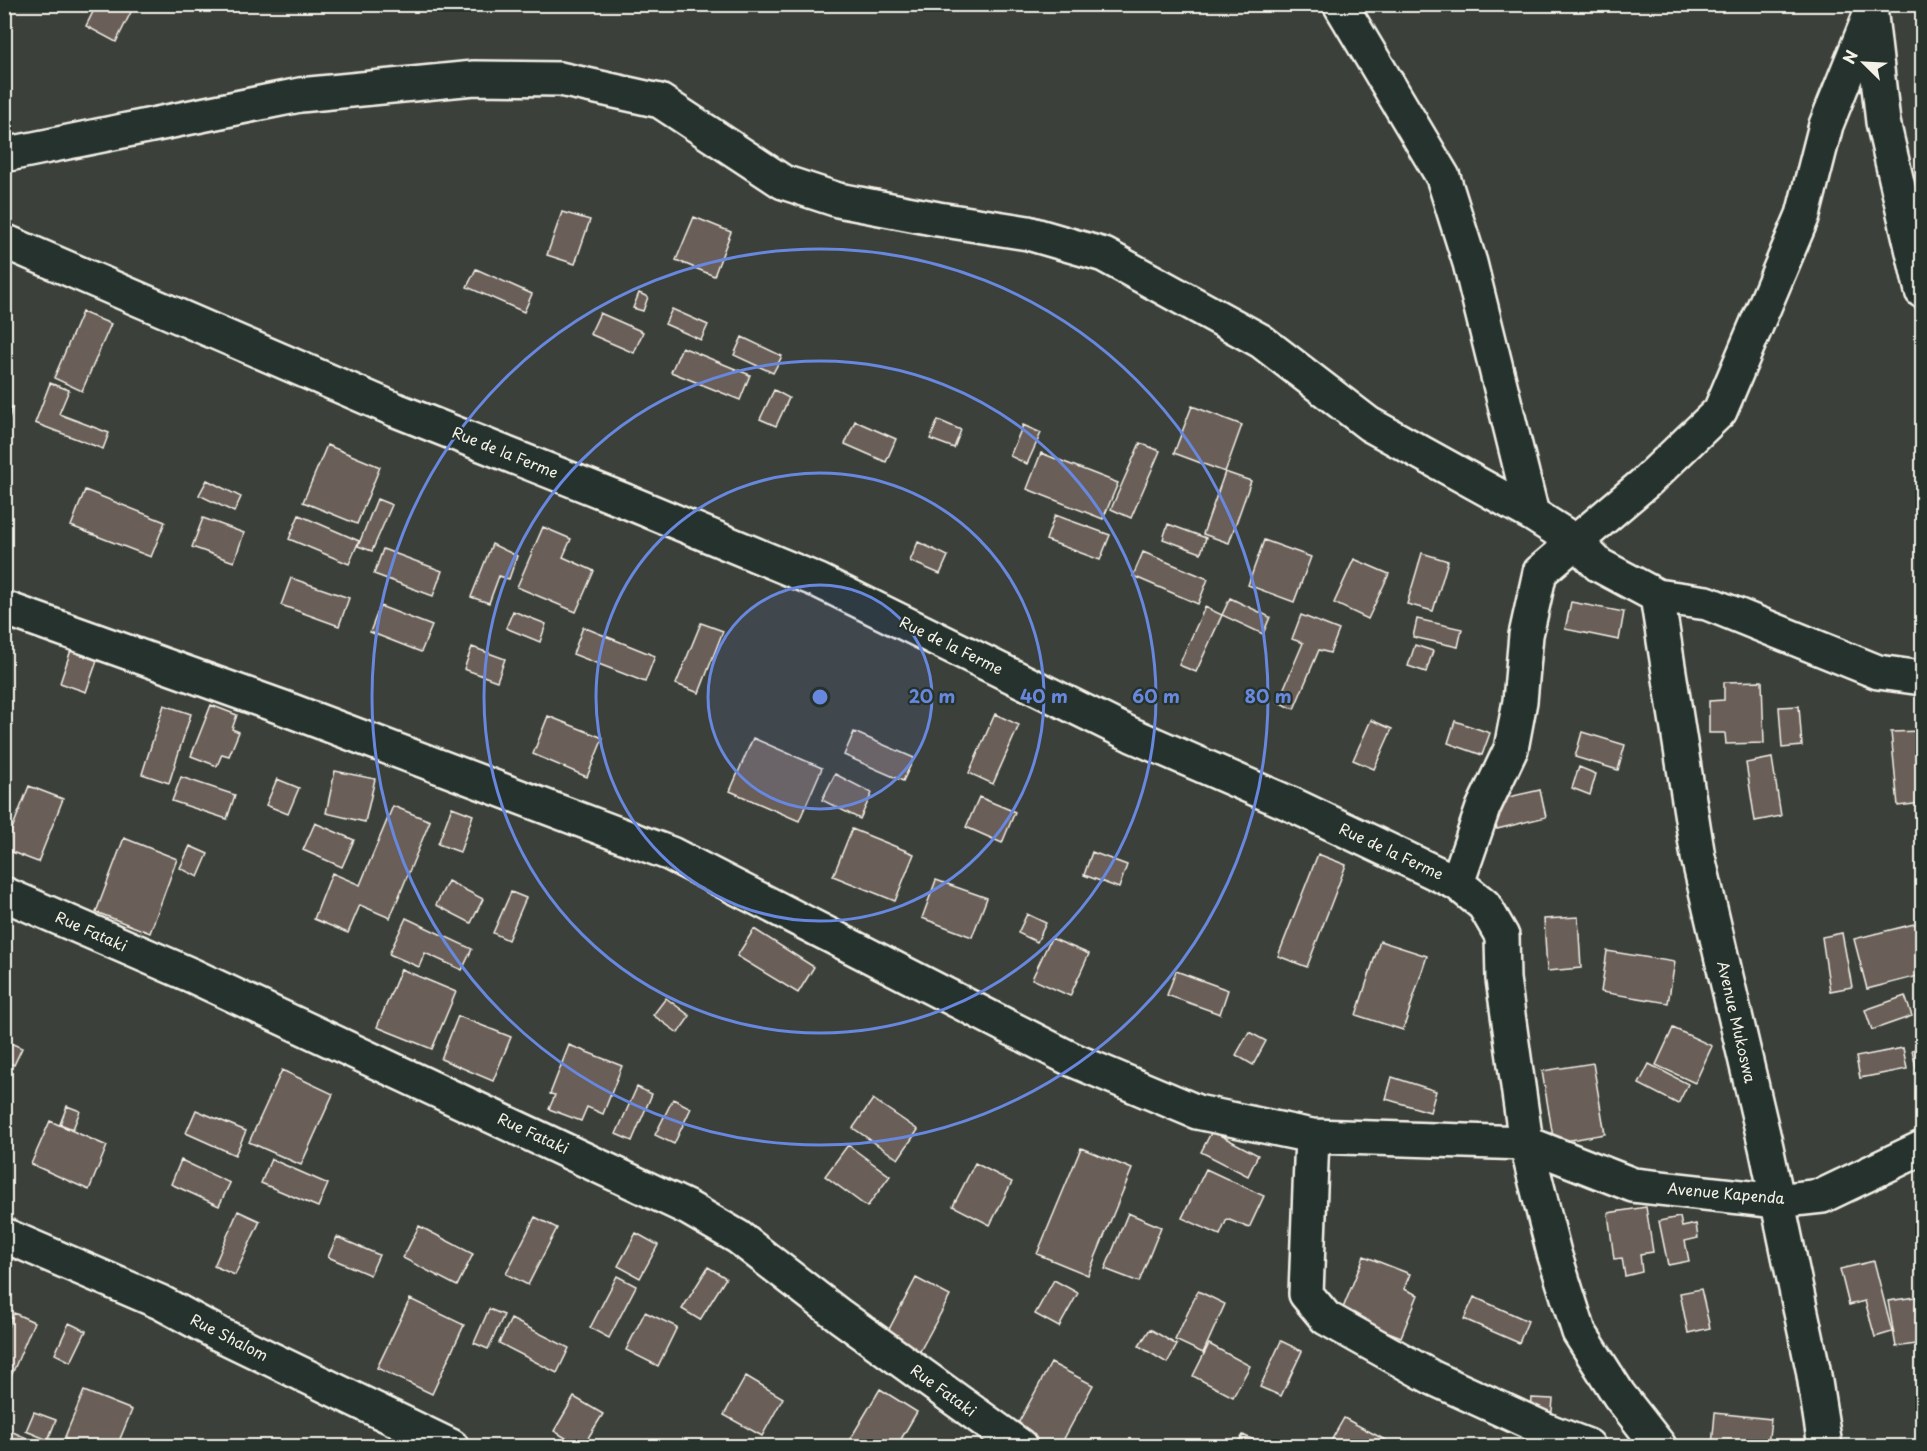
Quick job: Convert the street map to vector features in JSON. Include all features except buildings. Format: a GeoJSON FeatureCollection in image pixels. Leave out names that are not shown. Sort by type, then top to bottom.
{"type":"FeatureCollection","features":[{"type":"Feature","properties":{"kind":"street"},"geometry":{"type":"LineString","coordinates":[[1340,4],[1443,177],[1470,263],[1532,514]]}},
{"type":"Feature","properties":{"kind":"street"},"geometry":{"type":"LineString","coordinates":[[1870,9],[1883,122],[1923,291]]}},
{"type":"Feature","properties":{"kind":"street"},"geometry":{"type":"LineString","coordinates":[[1457,883],[1483,808],[1511,749],[1520,701],[1526,635],[1540,572],[1645,483],[1720,411],[1803,215],[1826,125],[1870,9]]}},
{"type":"Feature","properties":{"kind":"street"},"geometry":{"type":"LineString","coordinates":[[4,155],[300,95],[474,78],[560,79],[660,101],[783,182],[837,200],[1028,233],[1104,255],[1261,341],[1369,424],[1532,514],[1576,542],[1599,565],[1657,596],[1707,603],[1878,672],[1923,678]]}},
{"type":"Feature","properties":{"kind":"street","name":"Rue de la Ferme"},"geometry":{"type":"LineString","coordinates":[[4,241],[396,410],[819,581],[1132,735],[1293,805],[1457,883],[1484,905],[1502,936],[1503,979],[1526,1143],[1554,1253],[1579,1332],[1619,1395],[1659,1446]]}},
{"type":"Feature","properties":{"kind":"street","name":"Avenue Mukoswa"},"geometry":{"type":"LineString","coordinates":[[1657,596],[1698,857],[1766,1147],[1813,1369],[1825,1446]]}},
{"type":"Feature","properties":{"kind":"street","name":"Avenue Kapenda"},"geometry":{"type":"LineString","coordinates":[[4,608],[284,708],[671,854],[1071,1059],[1197,1112],[1312,1136],[1526,1143],[1633,1185],[1777,1201],[1822,1196],[1923,1148]]}},
{"type":"Feature","properties":{"kind":"street","name":"Rue Fataki"},"geometry":{"type":"LineString","coordinates":[[4,894],[214,986],[688,1208],[738,1237],[840,1316],[1020,1446]]}},
{"type":"Feature","properties":{"kind":"street"},"geometry":{"type":"LineString","coordinates":[[1312,1136],[1306,1294],[1326,1318],[1433,1378],[1551,1432],[1588,1446]]}},
{"type":"Feature","properties":{"kind":"street","name":"Rue Shalom"},"geometry":{"type":"LineString","coordinates":[[4,1235],[160,1302],[219,1334],[451,1446]]}}]}
